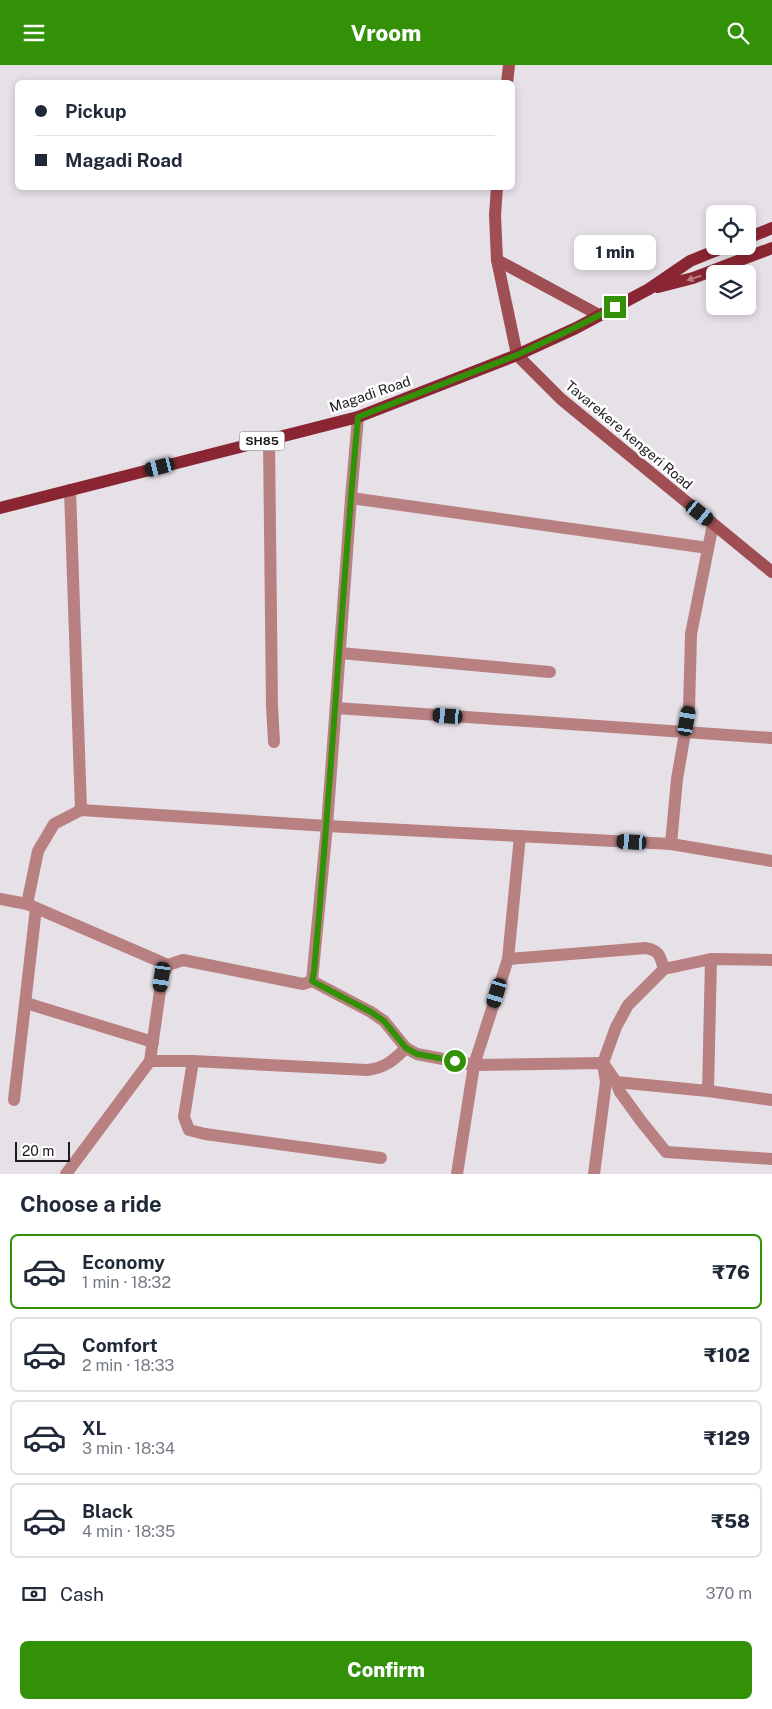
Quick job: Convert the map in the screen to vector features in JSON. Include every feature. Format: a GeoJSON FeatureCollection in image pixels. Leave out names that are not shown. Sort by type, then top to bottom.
{"type":"FeatureCollection","features":[{"type":"Feature","properties":{"kind":"main road"},"geometry":{"type":"LineString","coordinates":[[507,80],[509,65]]}},
{"type":"Feature","properties":{"kind":"main road"},"geometry":{"type":"LineString","coordinates":[[497,190],[495,215],[497,260],[517,355]]}},
{"type":"Feature","properties":{"kind":"main road"},"geometry":{"type":"LineString","coordinates":[[756,235],[772,228]]}},
{"type":"Feature","properties":{"kind":"main road","name":"Magadi Road"},"geometry":{"type":"LineString","coordinates":[[649,289],[693,278],[772,248]]}},
{"type":"Feature","properties":{"kind":"main road","name":"Magadi Road"},"geometry":{"type":"LineString","coordinates":[[0,508],[358,417],[517,355],[649,289],[690,261],[706,255]]}},
{"type":"Feature","properties":{"kind":"main road"},"geometry":{"type":"LineString","coordinates":[[497,260],[599,315]]}},
{"type":"Feature","properties":{"kind":"main road","name":"Tavarekere kengeri Road"},"geometry":{"type":"LineString","coordinates":[[517,355],[561,399],[772,572]]}},
{"type":"Feature","properties":{"kind":"street"},"geometry":{"type":"LineString","coordinates":[[312,981],[327,826],[358,417]]}},
{"type":"Feature","properties":{"kind":"street"},"geometry":{"type":"LineString","coordinates":[[269,439],[274,742]]}},
{"type":"Feature","properties":{"kind":"street"},"geometry":{"type":"LineString","coordinates":[[70,491],[81,810]]}},
{"type":"Feature","properties":{"kind":"street"},"geometry":{"type":"LineString","coordinates":[[351,498],[708,547]]}},
{"type":"Feature","properties":{"kind":"street"},"geometry":{"type":"LineString","coordinates":[[671,844],[677,779],[689,710],[691,633],[713,524]]}},
{"type":"Feature","properties":{"kind":"street"},"geometry":{"type":"LineString","coordinates":[[340,653],[550,672]]}},
{"type":"Feature","properties":{"kind":"street"},"geometry":{"type":"LineString","coordinates":[[336,708],[772,738]]}},
{"type":"Feature","properties":{"kind":"street"},"geometry":{"type":"LineString","coordinates":[[14,1100],[26,1003],[32,906],[38,851],[54,824],[81,810],[327,826],[671,844],[772,861]]}},
{"type":"Feature","properties":{"kind":"street"},"geometry":{"type":"LineString","coordinates":[[457,1174],[474,1065],[508,959],[520,836]]}},
{"type":"Feature","properties":{"kind":"street"},"geometry":{"type":"LineString","coordinates":[[0,899],[32,906],[168,965],[183,960],[303,984],[312,981],[371,1012],[384,1021],[406,1048],[417,1054],[474,1065],[602,1063]]}},
{"type":"Feature","properties":{"kind":"street"},"geometry":{"type":"LineString","coordinates":[[508,959],[646,948],[654,950],[660,956],[664,969]]}},
{"type":"Feature","properties":{"kind":"street"},"geometry":{"type":"LineString","coordinates":[[708,1091],[711,959]]}},
{"type":"Feature","properties":{"kind":"street"},"geometry":{"type":"LineString","coordinates":[[594,1174],[606,1082],[602,1063],[616,1027],[628,1005],[664,969],[711,959],[772,960]]}},
{"type":"Feature","properties":{"kind":"street"},"geometry":{"type":"LineString","coordinates":[[66,1174],[150,1061],[162,977],[168,965]]}},
{"type":"Feature","properties":{"kind":"street"},"geometry":{"type":"LineString","coordinates":[[26,1003],[153,1042]]}},
{"type":"Feature","properties":{"kind":"street"},"geometry":{"type":"LineString","coordinates":[[150,1061],[193,1061],[367,1070],[378,1069],[391,1063],[406,1048]]}},
{"type":"Feature","properties":{"kind":"street"},"geometry":{"type":"LineString","coordinates":[[193,1061],[184,1117],[189,1130],[205,1135],[381,1158]]}},
{"type":"Feature","properties":{"kind":"street"},"geometry":{"type":"LineString","coordinates":[[602,1063],[635,1114],[666,1152],[772,1159]]}},
{"type":"Feature","properties":{"kind":"street"},"geometry":{"type":"LineString","coordinates":[[616,1082],[772,1099]]}},
{"type":"Feature","properties":{"kind":"route"},"geometry":{"type":"LineString","coordinates":[[455,1061],[417,1054],[406,1048],[384,1021],[371,1012],[312,981],[327,826],[358,417],[517,355],[615,307]]}}]}
